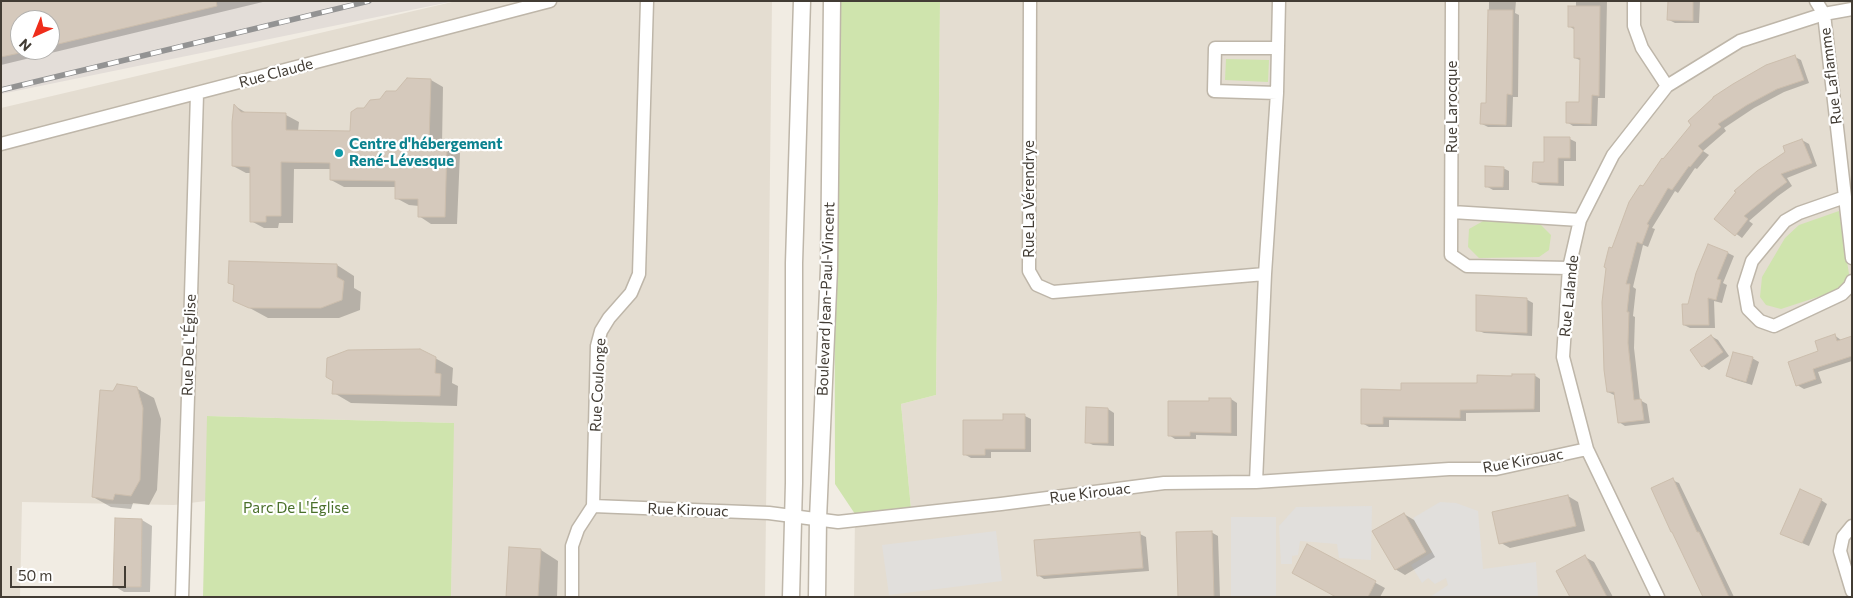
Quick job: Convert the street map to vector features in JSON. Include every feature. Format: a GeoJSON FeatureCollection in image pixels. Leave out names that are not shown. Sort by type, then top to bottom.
{"type":"FeatureCollection","features":[{"type":"Feature","properties":{"kind":"street","name":"Rue Claude"},"geometry":{"type":"LineString","coordinates":[[1,144],[550,1]]}},
{"type":"Feature","properties":{"kind":"street","name":"Rue Coulonge"},"geometry":{"type":"LineString","coordinates":[[593,506],[597,346],[601,331],[609,318],[631,293],[639,274],[647,1]]}},
{"type":"Feature","properties":{"kind":"street","name":"Boulevard Jean-Paul-Vincent"},"geometry":{"type":"LineString","coordinates":[[791,597],[794,515],[794,263],[802,1]]}},
{"type":"Feature","properties":{"kind":"street","name":"Boulevard Jean-Paul-Vincent"},"geometry":{"type":"LineString","coordinates":[[817,597],[818,519],[829,268],[832,1]]}},
{"type":"Feature","properties":{"kind":"street","name":"Rue La Vérendrye"},"geometry":{"type":"LineString","coordinates":[[1030,1],[1029,271],[1037,285],[1053,292],[1264,274]]}},
{"type":"Feature","properties":{"kind":"street"},"geometry":{"type":"LineString","coordinates":[[1256,482],[1264,274],[1277,93],[1279,1]]}},
{"type":"Feature","properties":{"kind":"street","name":"Rue Larocque"},"geometry":{"type":"LineString","coordinates":[[1452,1],[1451,255],[1466,266],[1569,268]]}},
{"type":"Feature","properties":{"kind":"street"},"geometry":{"type":"LineString","coordinates":[[1634,1],[1634,26],[1642,48],[1667,86]]}},
{"type":"Feature","properties":{"kind":"street"},"geometry":{"type":"LineString","coordinates":[[1816,1],[1824,14]]}},
{"type":"Feature","properties":{"kind":"street","name":"Rue Lalande"},"geometry":{"type":"LineString","coordinates":[[1658,597],[1587,448],[1563,357],[1569,268],[1580,220],[1613,155],[1667,86],[1740,41],[1824,14],[1852,9]]}},
{"type":"Feature","properties":{"kind":"street","name":"Rue Laflamme"},"geometry":{"type":"LineString","coordinates":[[1824,14],[1852,258]]}},
{"type":"Feature","properties":{"kind":"street"},"geometry":{"type":"LineString","coordinates":[[1277,93],[1214,91],[1215,48],[1278,48]]}},
{"type":"Feature","properties":{"kind":"street","name":"Rue De L'Église"},"geometry":{"type":"LineString","coordinates":[[182,597],[197,94]]}},
{"type":"Feature","properties":{"kind":"street"},"geometry":{"type":"LineString","coordinates":[[1845,197],[1799,213],[1785,221],[1752,261],[1744,286],[1748,309],[1760,322],[1774,326],[1842,294],[1852,281]]}},
{"type":"Feature","properties":{"kind":"street"},"geometry":{"type":"LineString","coordinates":[[1452,212],[1580,220]]}},
{"type":"Feature","properties":{"kind":"street","name":"Rue Kirouac"},"geometry":{"type":"LineString","coordinates":[[593,506],[794,515],[838,522],[1002,504],[1164,483],[1256,482],[1449,469],[1496,469],[1587,448]]}},
{"type":"Feature","properties":{"kind":"street"},"geometry":{"type":"LineString","coordinates":[[572,597],[572,546],[578,529],[593,506]]}},
{"type":"Feature","properties":{"kind":"street"},"geometry":{"type":"LineString","coordinates":[[1852,526],[1843,537],[1840,551],[1852,591]]}},
{"type":"Feature","properties":{"kind":"shaded area"},"geometry":{"type":"Polygon","coordinates":[[[1,1],[455,1],[1,94],[1,1]]]}},
{"type":"Feature","properties":{"kind":"shaded area"},"geometry":{"type":"Polygon","coordinates":[[[456,1],[772,1],[765,597],[451,597],[453,423],[208,416],[206,501],[174,505],[22,502],[20,597],[1,597],[1,108],[456,1]]]}},
{"type":"Feature","properties":{"kind":"shaded area"},"geometry":{"type":"Polygon","coordinates":[[[940,1],[1852,1],[1852,597],[854,597],[855,514],[911,509],[901,404],[936,395],[940,1]]]}},
{"type":"Feature","properties":{"kind":"shaded area"},"geometry":{"type":"Polygon","coordinates":[[[1440,502],[1456,503],[1478,511],[1483,569],[1536,562],[1538,597],[1430,597],[1448,585],[1446,578],[1435,584],[1428,578],[1422,583],[1411,565],[1432,552],[1413,518],[1440,502]]]}},
{"type":"Feature","properties":{"kind":"shaded area"},"geometry":{"type":"Polygon","coordinates":[[[1372,506],[1371,560],[1339,558],[1337,544],[1300,541],[1298,555],[1292,556],[1292,564],[1281,564],[1279,526],[1296,507],[1372,506]]]}},
{"type":"Feature","properties":{"kind":"shaded area"},"geometry":{"type":"Polygon","coordinates":[[[1231,517],[1276,517],[1276,597],[1231,597],[1231,517]]]}},
{"type":"Feature","properties":{"kind":"shaded area"},"geometry":{"type":"Polygon","coordinates":[[[996,531],[1002,581],[889,595],[882,545],[996,531]]]}},
{"type":"Feature","properties":{"kind":"green space"},"geometry":{"type":"Polygon","coordinates":[[[834,1],[940,1],[936,395],[901,404],[911,509],[855,514],[835,484],[834,1]]]}},
{"type":"Feature","properties":{"kind":"green space"},"geometry":{"type":"Polygon","coordinates":[[[1226,59],[1269,60],[1268,82],[1225,80],[1226,59]]]}},
{"type":"Feature","properties":{"kind":"green space"},"geometry":{"type":"Polygon","coordinates":[[[1839,211],[1849,274],[1847,283],[1839,290],[1781,309],[1766,305],[1760,297],[1762,277],[1785,238],[1799,225],[1839,211]]]}},
{"type":"Feature","properties":{"kind":"green space"},"geometry":{"type":"Polygon","coordinates":[[[1485,220],[1541,225],[1551,235],[1549,250],[1539,257],[1479,258],[1468,247],[1469,229],[1485,220]]]}},
{"type":"Feature","properties":{"kind":"green space","name":"Parc De L'Église"},"geometry":{"type":"Polygon","coordinates":[[[207,416],[454,423],[451,597],[203,597],[207,416]]]}},
{"type":"Feature","properties":{"kind":"building"},"geometry":{"type":"Polygon","coordinates":[[[1,1],[216,1],[217,6],[60,44],[60,10],[10,10],[10,55],[1,57],[1,1]]]}},
{"type":"Feature","properties":{"kind":"building"},"geometry":{"type":"Polygon","coordinates":[[[1668,1],[1693,1],[1693,21],[1667,20],[1668,1]]]}},
{"type":"Feature","properties":{"kind":"building"},"geometry":{"type":"Polygon","coordinates":[[[1568,6],[1600,6],[1599,96],[1592,95],[1591,124],[1566,123],[1566,102],[1579,102],[1580,58],[1574,58],[1574,27],[1568,27],[1568,6]]]}},
{"type":"Feature","properties":{"kind":"building"},"geometry":{"type":"Polygon","coordinates":[[[1488,10],[1513,10],[1512,95],[1507,94],[1506,125],[1480,124],[1481,103],[1486,103],[1488,10]]]}},
{"type":"Feature","properties":{"kind":"building"},"geometry":{"type":"Polygon","coordinates":[[[1795,55],[1804,80],[1777,89],[1747,105],[1718,124],[1721,127],[1698,146],[1703,151],[1689,166],[1672,190],[1668,188],[1647,224],[1649,225],[1642,244],[1637,242],[1626,284],[1630,284],[1627,312],[1629,312],[1628,343],[1634,400],[1641,399],[1644,420],[1618,423],[1614,392],[1607,392],[1604,370],[1602,302],[1606,268],[1604,267],[1609,247],[1612,248],[1629,202],[1640,185],[1643,186],[1662,158],[1691,125],[1688,121],[1713,97],[1766,65],[1795,55]]]}},
{"type":"Feature","properties":{"kind":"building","name":"Centre d'hébergement René-Lévesque"},"geometry":{"type":"Polygon","coordinates":[[[407,78],[431,79],[429,144],[447,144],[445,217],[418,217],[418,199],[395,199],[395,181],[330,180],[330,163],[281,162],[281,216],[266,216],[266,222],[250,222],[250,167],[232,166],[234,104],[241,112],[286,113],[286,130],[350,131],[351,112],[357,108],[364,108],[370,100],[380,99],[386,91],[396,91],[407,78]]]}},
{"type":"Feature","properties":{"kind":"building"},"geometry":{"type":"Polygon","coordinates":[[[1544,137],[1570,137],[1570,158],[1558,158],[1558,183],[1532,182],[1533,162],[1544,162],[1544,137]]]}},
{"type":"Feature","properties":{"kind":"building"},"geometry":{"type":"Polygon","coordinates":[[[1802,139],[1812,163],[1781,174],[1787,182],[1744,216],[1748,219],[1735,236],[1714,219],[1736,192],[1734,191],[1757,171],[1785,152],[1783,146],[1802,139]]]}},
{"type":"Feature","properties":{"kind":"building"},"geometry":{"type":"Polygon","coordinates":[[[1485,166],[1504,167],[1503,187],[1485,187],[1485,166]]]}},
{"type":"Feature","properties":{"kind":"building"},"geometry":{"type":"Polygon","coordinates":[[[1708,244],[1728,252],[1717,279],[1721,280],[1716,300],[1708,298],[1709,325],[1683,325],[1682,304],[1688,304],[1696,273],[1708,244]]]}},
{"type":"Feature","properties":{"kind":"building"},"geometry":{"type":"Polygon","coordinates":[[[229,261],[337,264],[337,277],[344,281],[342,300],[321,308],[249,308],[233,301],[234,285],[228,283],[229,261]]]}},
{"type":"Feature","properties":{"kind":"building"},"geometry":{"type":"Polygon","coordinates":[[[1476,295],[1527,298],[1527,333],[1476,331],[1476,295]]]}},
{"type":"Feature","properties":{"kind":"building"},"geometry":{"type":"Polygon","coordinates":[[[1835,334],[1837,341],[1852,336],[1852,356],[1813,369],[1816,379],[1796,386],[1788,362],[1818,351],[1815,341],[1835,334]]]}},
{"type":"Feature","properties":{"kind":"building"},"geometry":{"type":"Polygon","coordinates":[[[1711,335],[1723,352],[1702,367],[1690,350],[1711,335]]]}},
{"type":"Feature","properties":{"kind":"building"},"geometry":{"type":"Polygon","coordinates":[[[420,349],[436,357],[435,373],[441,374],[440,396],[332,394],[333,381],[326,377],[327,358],[348,350],[420,349]]]}},
{"type":"Feature","properties":{"kind":"building"},"geometry":{"type":"Polygon","coordinates":[[[1733,352],[1753,357],[1746,382],[1726,376],[1733,352]]]}},
{"type":"Feature","properties":{"kind":"building"},"geometry":{"type":"Polygon","coordinates":[[[1512,374],[1535,374],[1534,409],[1460,410],[1460,418],[1383,417],[1383,424],[1361,424],[1361,389],[1401,390],[1401,383],[1477,383],[1477,375],[1512,376],[1512,374]]]}},
{"type":"Feature","properties":{"kind":"building"},"geometry":{"type":"Polygon","coordinates":[[[117,384],[137,387],[143,408],[140,480],[131,496],[115,494],[113,500],[92,497],[100,390],[113,391],[117,384]]]}},
{"type":"Feature","properties":{"kind":"building"},"geometry":{"type":"Polygon","coordinates":[[[1209,398],[1231,398],[1231,433],[1190,432],[1190,436],[1168,436],[1168,401],[1209,401],[1209,398]]]}},
{"type":"Feature","properties":{"kind":"building"},"geometry":{"type":"Polygon","coordinates":[[[1086,407],[1108,408],[1108,443],[1085,443],[1086,407]]]}},
{"type":"Feature","properties":{"kind":"building"},"geometry":{"type":"Polygon","coordinates":[[[1003,414],[1025,414],[1025,449],[985,449],[985,455],[963,455],[963,420],[1003,420],[1003,414]]]}},
{"type":"Feature","properties":{"kind":"building"},"geometry":{"type":"Polygon","coordinates":[[[1673,478],[1729,597],[1703,597],[1671,532],[1651,488],[1673,478]]]}},
{"type":"Feature","properties":{"kind":"building"},"geometry":{"type":"Polygon","coordinates":[[[1800,489],[1822,499],[1802,543],[1780,534],[1800,489]]]}},
{"type":"Feature","properties":{"kind":"building"},"geometry":{"type":"Polygon","coordinates":[[[1568,495],[1576,526],[1499,544],[1492,512],[1568,495]]]}},
{"type":"Feature","properties":{"kind":"building"},"geometry":{"type":"Polygon","coordinates":[[[1404,513],[1426,552],[1395,570],[1372,531],[1404,513]]]}},
{"type":"Feature","properties":{"kind":"building"},"geometry":{"type":"Polygon","coordinates":[[[115,518],[142,519],[141,587],[113,587],[115,518]]]}},
{"type":"Feature","properties":{"kind":"building"},"geometry":{"type":"Polygon","coordinates":[[[1212,531],[1214,597],[1178,597],[1176,532],[1212,531]]]}},
{"type":"Feature","properties":{"kind":"building"},"geometry":{"type":"Polygon","coordinates":[[[1140,532],[1143,568],[1037,576],[1034,540],[1140,532]]]}},
{"type":"Feature","properties":{"kind":"building"},"geometry":{"type":"Polygon","coordinates":[[[1307,544],[1376,581],[1368,597],[1336,597],[1292,573],[1307,544]]]}},
{"type":"Feature","properties":{"kind":"building"},"geometry":{"type":"Polygon","coordinates":[[[509,547],[541,549],[538,597],[506,597],[509,547]]]}},
{"type":"Feature","properties":{"kind":"building"},"geometry":{"type":"Polygon","coordinates":[[[1585,555],[1607,597],[1570,597],[1556,571],[1585,555]]]}},
{"type":"Feature","properties":{"kind":"railway"},"geometry":{"type":"LineString","coordinates":[[1,90],[369,1]]}},
{"type":"Feature","properties":{"kind":"place","name":"Centre d'hébergement René-Lévesque"},"geometry":{"type":"Point","coordinates":[339,153]}}]}
